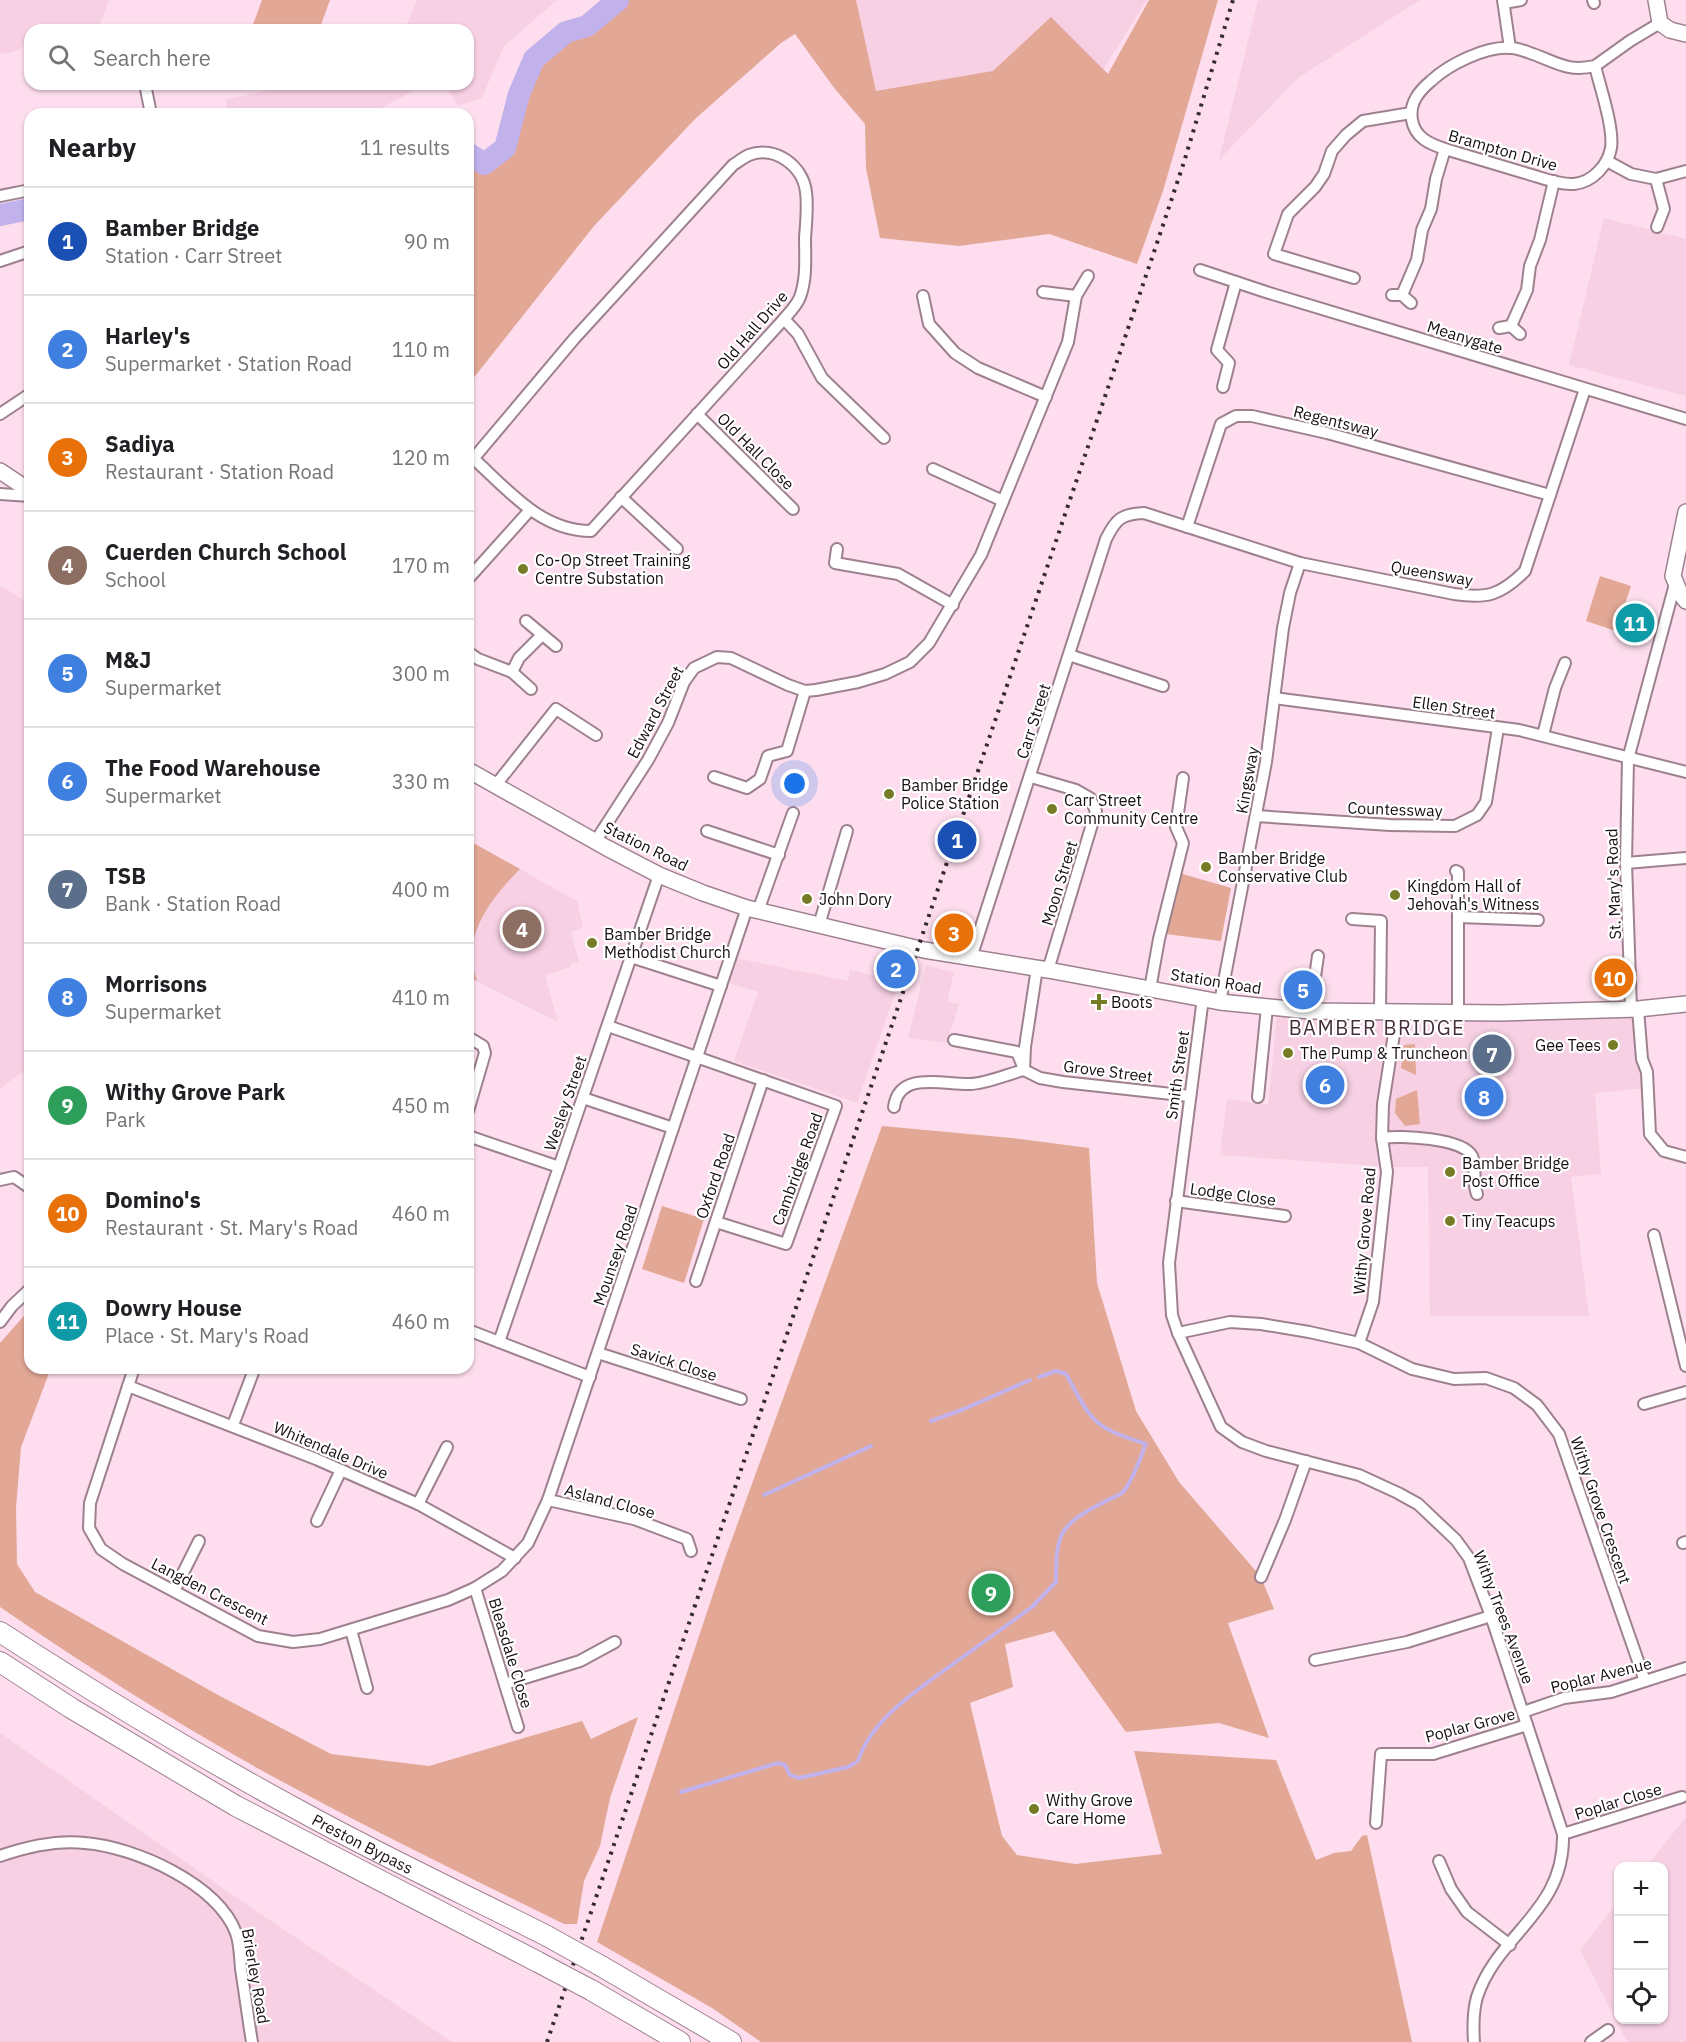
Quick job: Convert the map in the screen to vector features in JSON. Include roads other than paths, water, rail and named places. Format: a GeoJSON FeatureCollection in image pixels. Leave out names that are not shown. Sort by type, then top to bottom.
{"type":"FeatureCollection","features":[{"type":"Feature","properties":{"kind":"highway","name":"Preston Bypass"},"geometry":{"type":"LineString","coordinates":[[0,1632],[172,1739],[248,1783],[306,1815],[547,1936],[669,2004],[731,2042]]}},
{"type":"Feature","properties":{"kind":"highway","name":"Preston Bypass"},"geometry":{"type":"LineString","coordinates":[[0,1662],[81,1714],[236,1806],[591,1990],[680,2042]]}},
{"type":"Feature","properties":{"kind":"main road"},"geometry":{"type":"LineString","coordinates":[[1656,0],[1660,23],[1670,30],[1686,34]]}},
{"type":"Feature","properties":{"kind":"main road"},"geometry":{"type":"LineString","coordinates":[[0,471],[24,487]]}},
{"type":"Feature","properties":{"kind":"main road"},"geometry":{"type":"LineString","coordinates":[[1686,512],[1673,576],[1675,584],[1686,601]]}},
{"type":"Feature","properties":{"kind":"main road","name":"Station Road"},"geometry":{"type":"LineString","coordinates":[[474,774],[595,842],[659,875],[703,893],[753,910],[909,947],[1220,1002],[1310,1011],[1458,1013],[1634,1009],[1686,1004]]}},
{"type":"Feature","properties":{"kind":"street"},"geometry":{"type":"LineString","coordinates":[[1510,48],[1504,2],[1521,0]]}},
{"type":"Feature","properties":{"kind":"street"},"geometry":{"type":"LineString","coordinates":[[1354,278],[1274,254],[1288,214],[1315,187],[1324,174],[1332,151],[1346,135],[1363,121],[1411,113],[1416,98],[1443,70],[1474,54],[1510,48],[1535,54],[1570,69],[1582,69],[1595,66],[1660,23]]}},
{"type":"Feature","properties":{"kind":"street"},"geometry":{"type":"LineString","coordinates":[[1595,66],[1610,132],[1611,147],[1607,161],[1631,174],[1656,179],[1686,171]]}},
{"type":"Feature","properties":{"kind":"street"},"geometry":{"type":"LineString","coordinates":[[147,90],[150,108]]}},
{"type":"Feature","properties":{"kind":"street","name":"Brampton Drive"},"geometry":{"type":"LineString","coordinates":[[1411,113],[1419,136],[1428,142],[1554,181],[1575,184],[1587,180],[1600,171],[1607,161]]}},
{"type":"Feature","properties":{"kind":"street"},"geometry":{"type":"LineString","coordinates":[[1411,303],[1397,295],[1417,260],[1422,230],[1431,209],[1436,179],[1445,149]]}},
{"type":"Feature","properties":{"kind":"street","name":"Old Hall Drive"},"geometry":{"type":"LineString","coordinates":[[474,458],[574,339],[646,258],[734,165],[749,155],[764,153],[777,155],[792,163],[802,176],[806,191],[803,286],[799,300],[784,320],[591,531],[577,531],[561,526],[530,510],[474,464]]}},
{"type":"Feature","properties":{"kind":"street"},"geometry":{"type":"LineString","coordinates":[[1656,179],[1664,209],[1657,227]]}},
{"type":"Feature","properties":{"kind":"street"},"geometry":{"type":"LineString","coordinates":[[1511,326],[1527,290],[1530,266],[1540,240],[1554,181]]}},
{"type":"Feature","properties":{"kind":"street"},"geometry":{"type":"LineString","coordinates":[[0,196],[24,191]]}},
{"type":"Feature","properties":{"kind":"street"},"geometry":{"type":"LineString","coordinates":[[0,261],[24,253]]}},
{"type":"Feature","properties":{"kind":"street","name":"Meanygate"},"geometry":{"type":"LineString","coordinates":[[1200,270],[1686,418]]}},
{"type":"Feature","properties":{"kind":"street"},"geometry":{"type":"LineString","coordinates":[[714,777],[747,788],[760,779],[768,756],[787,751],[805,691],[858,682],[885,674],[910,662],[929,643],[981,555],[1068,342],[1076,296],[1088,276]]}},
{"type":"Feature","properties":{"kind":"street"},"geometry":{"type":"LineString","coordinates":[[1223,387],[1229,363],[1217,350],[1236,282]]}},
{"type":"Feature","properties":{"kind":"street"},"geometry":{"type":"LineString","coordinates":[[1043,292],[1076,296]]}},
{"type":"Feature","properties":{"kind":"street"},"geometry":{"type":"LineString","coordinates":[[923,296],[930,324],[955,353],[978,368],[1046,397]]}},
{"type":"Feature","properties":{"kind":"street"},"geometry":{"type":"LineString","coordinates":[[784,320],[798,334],[822,378],[884,438]]}},
{"type":"Feature","properties":{"kind":"street"},"geometry":{"type":"LineString","coordinates":[[1499,327],[1511,326],[1521,334]]}},
{"type":"Feature","properties":{"kind":"street","name":"Queensway"},"geometry":{"type":"LineString","coordinates":[[1144,513],[1300,563],[1454,594],[1475,597],[1497,594],[1510,586],[1525,571],[1585,389]]}},
{"type":"Feature","properties":{"kind":"street"},"geometry":{"type":"LineString","coordinates":[[0,414],[24,398]]}},
{"type":"Feature","properties":{"kind":"street","name":"Old Hall Close"},"geometry":{"type":"LineString","coordinates":[[697,414],[793,509]]}},
{"type":"Feature","properties":{"kind":"street","name":"Regentsway"},"geometry":{"type":"LineString","coordinates":[[1188,527],[1221,424],[1236,416],[1252,416],[1327,433],[1550,495]]}},
{"type":"Feature","properties":{"kind":"street"},"geometry":{"type":"LineString","coordinates":[[933,469],[1004,501]]}},
{"type":"Feature","properties":{"kind":"street"},"geometry":{"type":"LineString","coordinates":[[0,494],[24,496]]}},
{"type":"Feature","properties":{"kind":"street"},"geometry":{"type":"LineString","coordinates":[[621,497],[677,549]]}},
{"type":"Feature","properties":{"kind":"street"},"geometry":{"type":"LineString","coordinates":[[474,572],[530,510]]}},
{"type":"Feature","properties":{"kind":"street","name":"Carr Street"},"geometry":{"type":"LineString","coordinates":[[971,958],[1110,532],[1123,516],[1144,513]]}},
{"type":"Feature","properties":{"kind":"street"},"geometry":{"type":"LineString","coordinates":[[837,549],[835,563],[898,574],[953,605]]}},
{"type":"Feature","properties":{"kind":"street","name":"Kingsway"},"geometry":{"type":"LineString","coordinates":[[1220,1002],[1266,762],[1283,628],[1290,593],[1300,563]]}},
{"type":"Feature","properties":{"kind":"street","name":"St. Mary's Road"},"geometry":{"type":"LineString","coordinates":[[1675,584],[1628,759],[1626,863],[1634,1009],[1642,1059],[1647,1072],[1650,1134],[1664,1151],[1686,1157]]}},
{"type":"Feature","properties":{"kind":"street"},"geometry":{"type":"LineString","coordinates":[[526,621],[556,646]]}},
{"type":"Feature","properties":{"kind":"street"},"geometry":{"type":"LineString","coordinates":[[512,672],[519,658],[542,635]]}},
{"type":"Feature","properties":{"kind":"street"},"geometry":{"type":"LineString","coordinates":[[1069,655],[1163,686]]}},
{"type":"Feature","properties":{"kind":"street"},"geometry":{"type":"LineString","coordinates":[[474,656],[512,672],[531,689]]}},
{"type":"Feature","properties":{"kind":"street","name":"Edward Street"},"geometry":{"type":"LineString","coordinates":[[595,842],[648,760],[668,723],[684,682],[694,668],[717,657],[731,658],[805,691]]}},
{"type":"Feature","properties":{"kind":"street"},"geometry":{"type":"LineString","coordinates":[[1543,735],[1555,688],[1565,663]]}},
{"type":"Feature","properties":{"kind":"street","name":"Ellen Street"},"geometry":{"type":"LineString","coordinates":[[1274,698],[1543,735],[1628,759]]}},
{"type":"Feature","properties":{"kind":"street"},"geometry":{"type":"LineString","coordinates":[[495,786],[556,709],[596,735]]}},
{"type":"Feature","properties":{"kind":"street","name":"Countessway"},"geometry":{"type":"LineString","coordinates":[[1256,816],[1389,825],[1455,826],[1477,815],[1485,802],[1498,728]]}},
{"type":"Feature","properties":{"kind":"street"},"geometry":{"type":"LineString","coordinates":[[1628,759],[1686,772]]}},
{"type":"Feature","properties":{"kind":"street","name":"Moon Street"},"geometry":{"type":"LineString","coordinates":[[1024,1070],[1025,1047],[1042,969],[1096,811],[1090,798],[1076,790],[1031,777]]}},
{"type":"Feature","properties":{"kind":"street"},"geometry":{"type":"LineString","coordinates":[[1150,989],[1159,939],[1183,843],[1176,828],[1183,778]]}},
{"type":"Feature","properties":{"kind":"street","name":"Mounsey Road"},"geometry":{"type":"LineString","coordinates":[[475,1588],[501,1571],[528,1543],[548,1500],[721,986],[779,855],[793,813]]}},
{"type":"Feature","properties":{"kind":"street"},"geometry":{"type":"LineString","coordinates":[[707,831],[779,855]]}},
{"type":"Feature","properties":{"kind":"street"},"geometry":{"type":"LineString","coordinates":[[819,925],[847,831]]}},
{"type":"Feature","properties":{"kind":"street"},"geometry":{"type":"LineString","coordinates":[[1626,863],[1686,858]]}},
{"type":"Feature","properties":{"kind":"street"},"geometry":{"type":"LineString","coordinates":[[1456,871],[1458,872],[1459,917],[1458,1013]]}},
{"type":"Feature","properties":{"kind":"street","name":"Wesley Street"},"geometry":{"type":"LineString","coordinates":[[499,1342],[659,875]]}},
{"type":"Feature","properties":{"kind":"street"},"geometry":{"type":"LineString","coordinates":[[1459,917],[1538,920]]}},
{"type":"Feature","properties":{"kind":"street","name":"Withy Grove Road"},"geometry":{"type":"LineString","coordinates":[[1353,919],[1381,921],[1387,1012],[1394,1034],[1383,1104],[1382,1138],[1386,1172],[1373,1302],[1359,1344]]}},
{"type":"Feature","properties":{"kind":"street"},"geometry":{"type":"LineString","coordinates":[[1310,1011],[1318,956]]}},
{"type":"Feature","properties":{"kind":"street"},"geometry":{"type":"LineString","coordinates":[[631,957],[721,986]]}},
{"type":"Feature","properties":{"kind":"street","name":"Smith Street"},"geometry":{"type":"LineString","coordinates":[[1182,1155],[1203,998]]}},
{"type":"Feature","properties":{"kind":"street"},"geometry":{"type":"LineString","coordinates":[[1258,1097],[1267,1007]]}},
{"type":"Feature","properties":{"kind":"street","name":"Cambridge Road"},"geometry":{"type":"LineString","coordinates":[[608,1026],[836,1106],[786,1244],[716,1222]]}},
{"type":"Feature","properties":{"kind":"street"},"geometry":{"type":"LineString","coordinates":[[894,1107],[896,1097],[914,1083],[971,1084],[1024,1070],[1017,1052],[954,1040]]}},
{"type":"Feature","properties":{"kind":"street"},"geometry":{"type":"LineString","coordinates":[[474,1041],[483,1046],[485,1053],[474,1091]]}},
{"type":"Feature","properties":{"kind":"street","name":"Grove Street"},"geometry":{"type":"LineString","coordinates":[[1024,1070],[1040,1078],[1063,1082],[1190,1096]]}},
{"type":"Feature","properties":{"kind":"street","name":"Oxford Road"},"geometry":{"type":"LineString","coordinates":[[696,1281],[763,1080]]}},
{"type":"Feature","properties":{"kind":"street"},"geometry":{"type":"LineString","coordinates":[[583,1098],[674,1128]]}},
{"type":"Feature","properties":{"kind":"street"},"geometry":{"type":"LineString","coordinates":[[1382,1138],[1396,1136],[1453,1143],[1462,1147],[1472,1157],[1477,1194]]}},
{"type":"Feature","properties":{"kind":"street"},"geometry":{"type":"LineString","coordinates":[[474,1138],[559,1167]]}},
{"type":"Feature","properties":{"kind":"street","name":"Withy Trees Avenue"},"geometry":{"type":"LineString","coordinates":[[1182,1155],[1169,1275],[1173,1315],[1178,1333],[1221,1427],[1242,1442],[1266,1451],[1359,1475],[1418,1504],[1456,1540],[1469,1558],[1523,1712],[1563,1834],[1562,1862],[1550,1893],[1482,1985],[1474,2011],[1474,2042]]}},
{"type":"Feature","properties":{"kind":"street"},"geometry":{"type":"LineString","coordinates":[[0,1180],[14,1177],[24,1184]]}},
{"type":"Feature","properties":{"kind":"street","name":"Lodge Close"},"geometry":{"type":"LineString","coordinates":[[1176,1201],[1285,1216]]}},
{"type":"Feature","properties":{"kind":"street"},"geometry":{"type":"LineString","coordinates":[[1654,1235],[1686,1366]]}},
{"type":"Feature","properties":{"kind":"street"},"geometry":{"type":"LineString","coordinates":[[0,1322],[24,1295]]}},
{"type":"Feature","properties":{"kind":"street","name":"Withy Grove Crescent"},"geometry":{"type":"LineString","coordinates":[[1178,1333],[1230,1322],[1261,1324],[1309,1332],[1359,1344],[1412,1369],[1437,1376],[1454,1379],[1486,1378],[1514,1388],[1537,1405],[1559,1434],[1645,1681]]}},
{"type":"Feature","properties":{"kind":"street"},"geometry":{"type":"LineString","coordinates":[[474,1332],[590,1377]]}},
{"type":"Feature","properties":{"kind":"street","name":"Savick Close"},"geometry":{"type":"LineString","coordinates":[[598,1353],[741,1399]]}},
{"type":"Feature","properties":{"kind":"street","name":"Langden Crescent"},"geometry":{"type":"LineString","coordinates":[[132,1374],[90,1503],[90,1528],[101,1549],[123,1564],[258,1636],[293,1642],[320,1639],[351,1630],[448,1600],[475,1588]]}},
{"type":"Feature","properties":{"kind":"street"},"geometry":{"type":"LineString","coordinates":[[233,1425],[252,1374]]}},
{"type":"Feature","properties":{"kind":"street","name":"Whitendale Drive"},"geometry":{"type":"LineString","coordinates":[[128,1386],[233,1425],[418,1504],[515,1558]]}},
{"type":"Feature","properties":{"kind":"street"},"geometry":{"type":"LineString","coordinates":[[1644,1404],[1686,1392]]}},
{"type":"Feature","properties":{"kind":"street"},"geometry":{"type":"LineString","coordinates":[[418,1504],[447,1447]]}},
{"type":"Feature","properties":{"kind":"street"},"geometry":{"type":"LineString","coordinates":[[1261,1577],[1306,1461]]}},
{"type":"Feature","properties":{"kind":"street"},"geometry":{"type":"LineString","coordinates":[[317,1521],[341,1470]]}},
{"type":"Feature","properties":{"kind":"street","name":"Asland Close"},"geometry":{"type":"LineString","coordinates":[[548,1500],[634,1520],[687,1539],[691,1551]]}},
{"type":"Feature","properties":{"kind":"street"},"geometry":{"type":"LineString","coordinates":[[174,1591],[199,1541]]}},
{"type":"Feature","properties":{"kind":"street","name":"Bleasdale Close"},"geometry":{"type":"LineString","coordinates":[[475,1588],[518,1727]]}},
{"type":"Feature","properties":{"kind":"street"},"geometry":{"type":"LineString","coordinates":[[1315,1660],[1407,1642],[1491,1616]]}},
{"type":"Feature","properties":{"kind":"street"},"geometry":{"type":"LineString","coordinates":[[351,1630],[366,1688]]}},
{"type":"Feature","properties":{"kind":"street"},"geometry":{"type":"LineString","coordinates":[[505,1684],[580,1661],[615,1642]]}},
{"type":"Feature","properties":{"kind":"street","name":"Poplar Avenue"},"geometry":{"type":"LineString","coordinates":[[1523,1712],[1564,1698],[1611,1692],[1686,1668]]}},
{"type":"Feature","properties":{"kind":"street","name":"Poplar Grove"},"geometry":{"type":"LineString","coordinates":[[1376,1822],[1381,1754],[1433,1754],[1527,1725]]}},
{"type":"Feature","properties":{"kind":"street","name":"Poplar Close"},"geometry":{"type":"LineString","coordinates":[[1563,1834],[1682,1797]]}},
{"type":"Feature","properties":{"kind":"street","name":"Brierley Road"},"geometry":{"type":"LineString","coordinates":[[0,1856],[60,1843],[83,1842],[105,1845],[149,1860],[197,1885],[216,1900],[236,1935],[252,2042]]}},
{"type":"Feature","properties":{"kind":"street"},"geometry":{"type":"LineString","coordinates":[[1439,1861],[1451,1889],[1467,1912],[1510,1945]]}},
{"type":"Feature","properties":{"kind":"street"},"geometry":{"type":"LineString","coordinates":[[1591,2042],[1608,2030]]}},
{"type":"Feature","properties":{"kind":"waterway"},"geometry":{"type":"LineString","coordinates":[[474,157],[484,164],[505,148],[519,94],[534,59],[566,32],[587,26],[618,0]]}},
{"type":"Feature","properties":{"kind":"waterway"},"geometry":{"type":"LineString","coordinates":[[0,215],[24,210]]}},
{"type":"Feature","properties":{"kind":"waterway"},"geometry":{"type":"LineString","coordinates":[[942,1672],[1032,1607],[1056,1582],[1057,1552],[1063,1532],[1078,1517],[1124,1491],[1134,1474],[1146,1444],[1099,1424],[1086,1409],[1066,1374],[1056,1371],[1039,1377]]}},
{"type":"Feature","properties":{"kind":"waterway"},"geometry":{"type":"LineString","coordinates":[[931,1421],[1030,1380]]}},
{"type":"Feature","properties":{"kind":"waterway"},"geometry":{"type":"LineString","coordinates":[[764,1495],[871,1446]]}},
{"type":"Feature","properties":{"kind":"waterway"},"geometry":{"type":"LineString","coordinates":[[858,1761],[864,1747],[881,1723],[903,1701],[939,1674]]}},
{"type":"Feature","properties":{"kind":"waterway"},"geometry":{"type":"LineString","coordinates":[[681,1792],[778,1763],[785,1765],[790,1775],[799,1778],[848,1767],[855,1763]]}},
{"type":"Feature","properties":{"kind":"railway"},"geometry":{"type":"LineString","coordinates":[[547,2042],[1155,249],[1233,0]]}},
{"type":"Feature","properties":{"kind":"place","name":"Co-Op Street Training Centre Substation"},"geometry":{"type":"Point","coordinates":[523,569]}},
{"type":"Feature","properties":{"kind":"place","name":"Dowry House"},"geometry":{"type":"Point","coordinates":[1635,623]}},
{"type":"Feature","properties":{"kind":"place","name":"Bamber Bridge Police Station"},"geometry":{"type":"Point","coordinates":[889,794]}},
{"type":"Feature","properties":{"kind":"place","name":"Carr Street Community Centre"},"geometry":{"type":"Point","coordinates":[1052,809]}},
{"type":"Feature","properties":{"kind":"place","name":"Bamber Bridge"},"geometry":{"type":"Point","coordinates":[957,840]}},
{"type":"Feature","properties":{"kind":"place","name":"Bamber Bridge Conservative Club"},"geometry":{"type":"Point","coordinates":[1206,867]}},
{"type":"Feature","properties":{"kind":"place","name":"Kingdom Hall of Jehovah's Witness"},"geometry":{"type":"Point","coordinates":[1395,895]}},
{"type":"Feature","properties":{"kind":"place","name":"John Dory"},"geometry":{"type":"Point","coordinates":[807,899]}},
{"type":"Feature","properties":{"kind":"place","name":"Cuerden Church School"},"geometry":{"type":"Point","coordinates":[522,929]}},
{"type":"Feature","properties":{"kind":"place","name":"Sadiya"},"geometry":{"type":"Point","coordinates":[954,933]}},
{"type":"Feature","properties":{"kind":"place","name":"Bamber Bridge Methodist Church"},"geometry":{"type":"Point","coordinates":[592,943]}},
{"type":"Feature","properties":{"kind":"place","name":"Harley's"},"geometry":{"type":"Point","coordinates":[896,969]}},
{"type":"Feature","properties":{"kind":"place","name":"Domino's"},"geometry":{"type":"Point","coordinates":[1614,978]}},
{"type":"Feature","properties":{"kind":"place","name":"M&J"},"geometry":{"type":"Point","coordinates":[1303,990]}},
{"type":"Feature","properties":{"kind":"place","name":"Boots"},"geometry":{"type":"Point","coordinates":[1099,1002]}},
{"type":"Feature","properties":{"kind":"place","name":"Gee Tees"},"geometry":{"type":"Point","coordinates":[1613,1045]}},
{"type":"Feature","properties":{"kind":"place","name":"The Pump & Truncheon"},"geometry":{"type":"Point","coordinates":[1288,1053]}},
{"type":"Feature","properties":{"kind":"place","name":"TSB"},"geometry":{"type":"Point","coordinates":[1492,1054]}},
{"type":"Feature","properties":{"kind":"place","name":"The Food Warehouse"},"geometry":{"type":"Point","coordinates":[1325,1085]}},
{"type":"Feature","properties":{"kind":"place","name":"Morrisons"},"geometry":{"type":"Point","coordinates":[1484,1097]}},
{"type":"Feature","properties":{"kind":"place","name":"Bamber Bridge Post Office"},"geometry":{"type":"Point","coordinates":[1450,1172]}},
{"type":"Feature","properties":{"kind":"place","name":"Tiny Teacups"},"geometry":{"type":"Point","coordinates":[1450,1221]}},
{"type":"Feature","properties":{"kind":"place","name":"Withy Grove Park"},"geometry":{"type":"Point","coordinates":[991,1593]}},
{"type":"Feature","properties":{"kind":"place","name":"Withy Grove Care Home"},"geometry":{"type":"Point","coordinates":[1034,1809]}},
{"type":"Feature","properties":{"kind":"district","name":"BAMBER BRIDGE"},"geometry":{"type":"Point","coordinates":[1377,1027]}}]}
